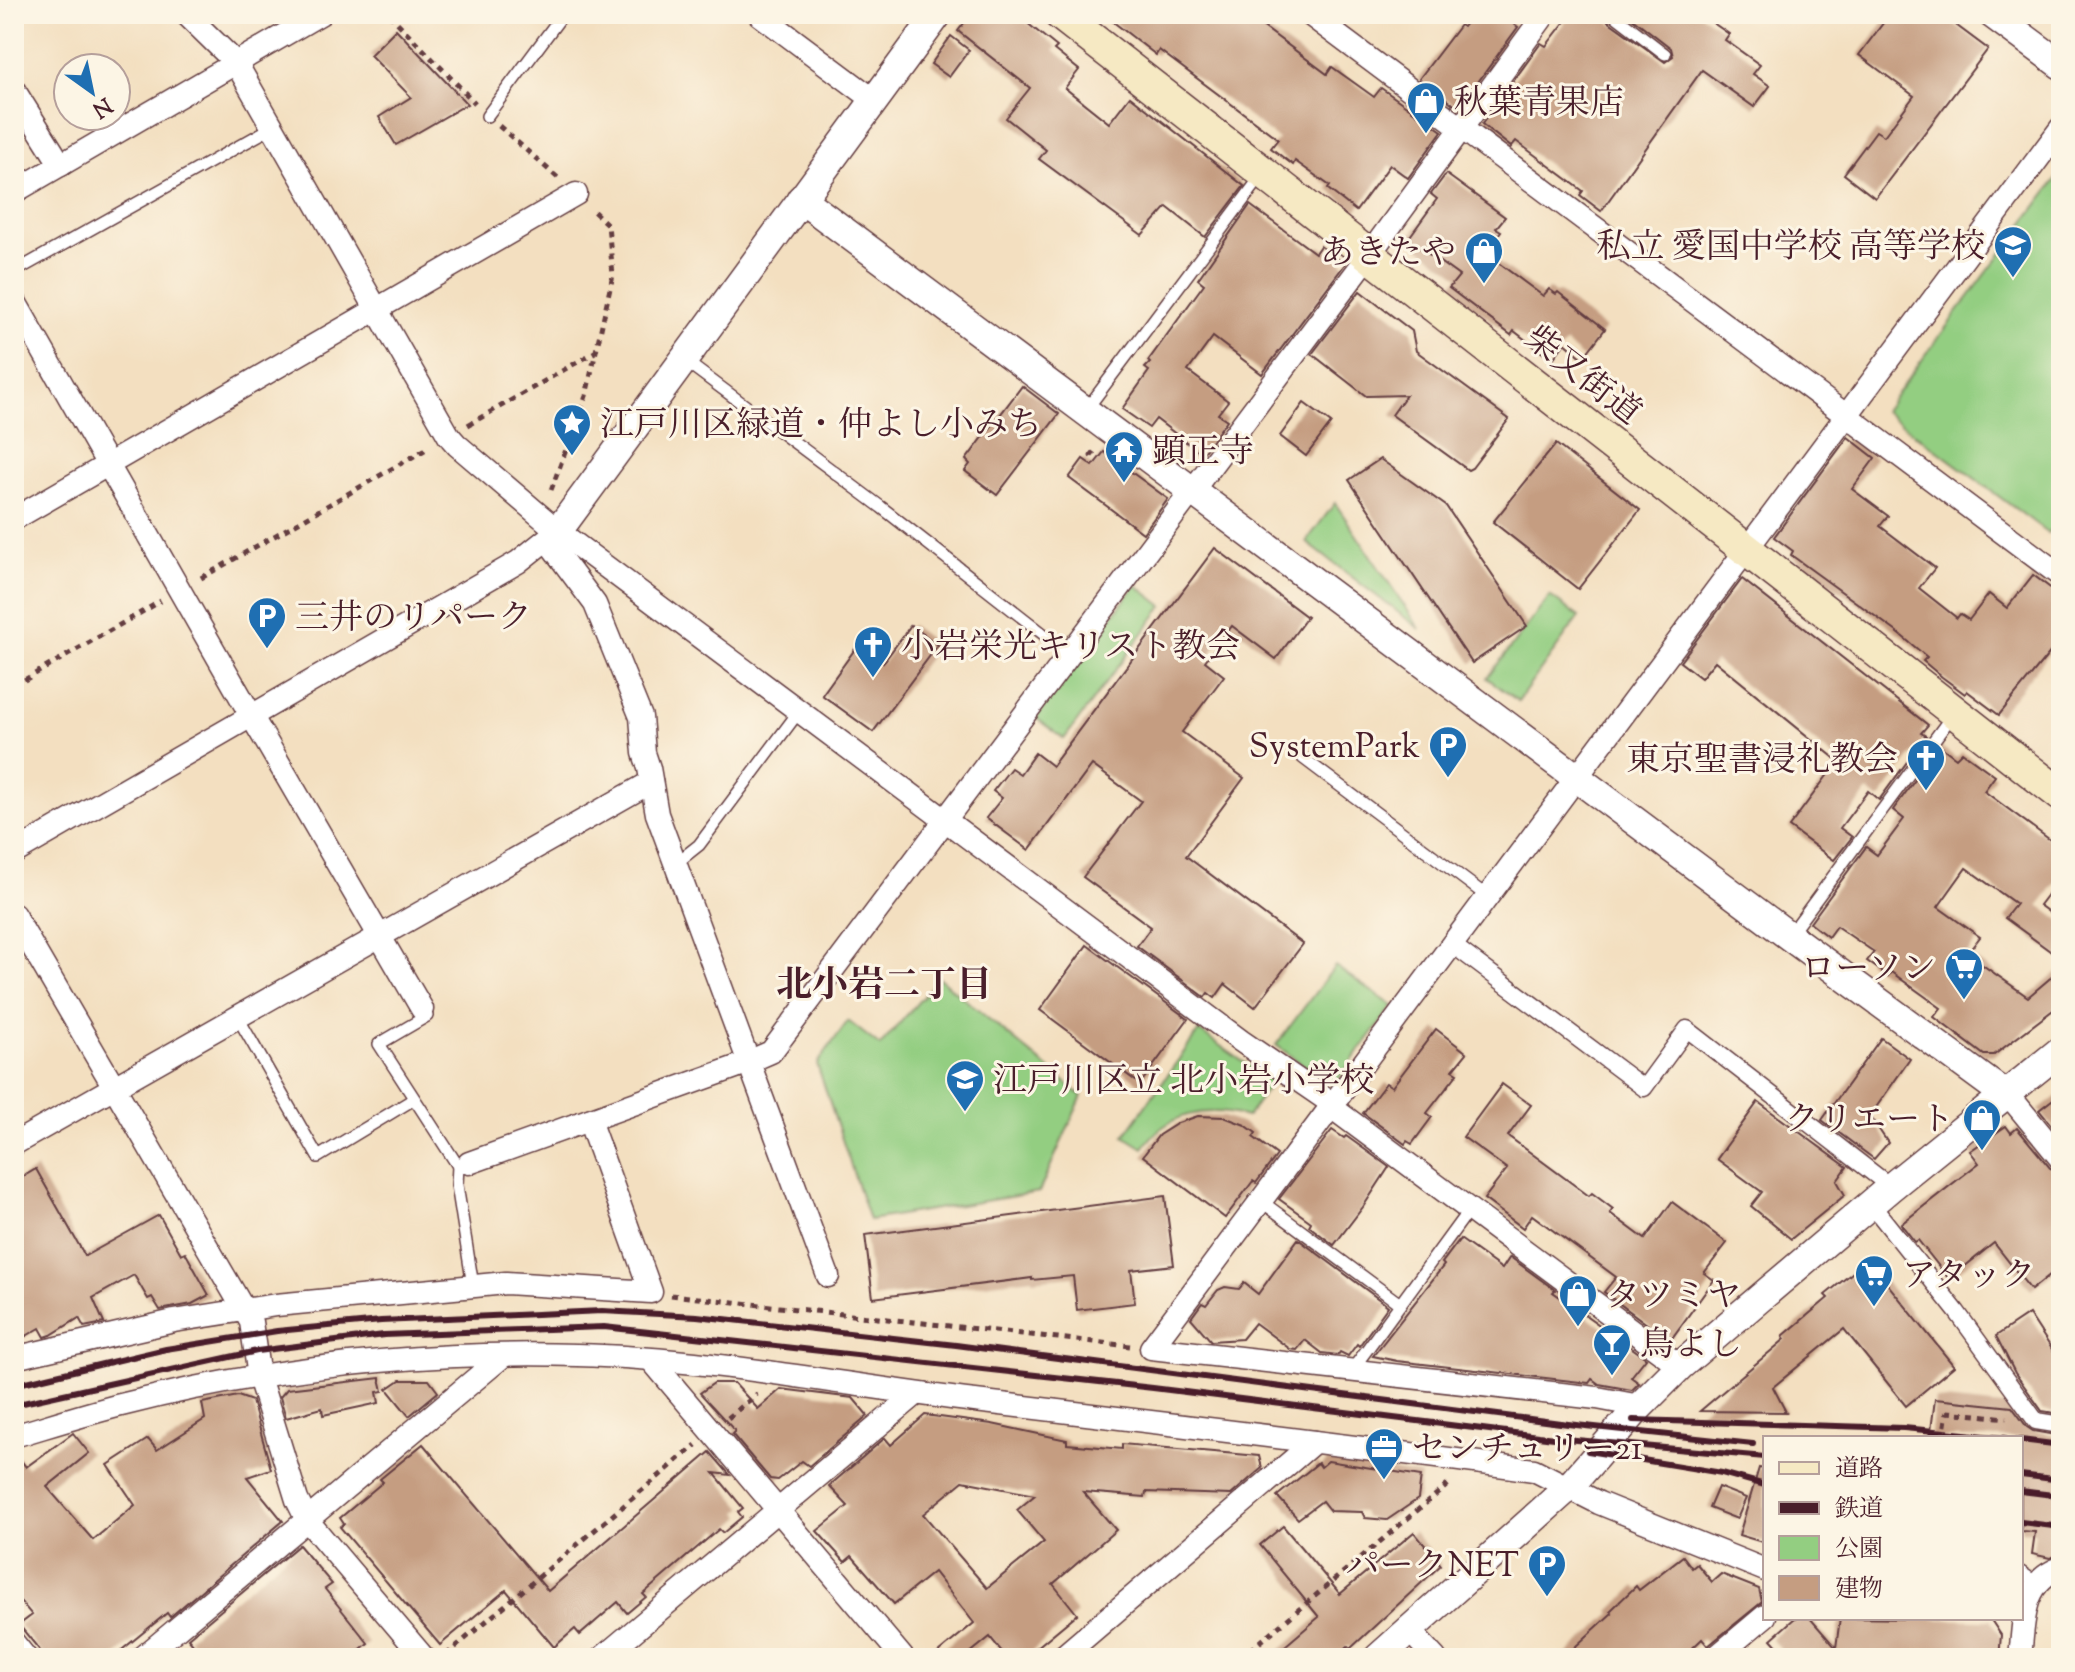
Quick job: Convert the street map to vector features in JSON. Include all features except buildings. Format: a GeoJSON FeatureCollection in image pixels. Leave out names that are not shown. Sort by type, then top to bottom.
{"type":"FeatureCollection","features":[{"type":"Feature","properties":{"kind":"main road","name":"柴又街道"},"geometry":{"type":"LineString","coordinates":[[1060,14],[2061,795]]}},
{"type":"Feature","properties":{"kind":"street"},"geometry":{"type":"LineString","coordinates":[[186,14],[236,63],[449,436],[546,534],[595,604],[641,717],[642,744],[657,814],[828,1276]]}},
{"type":"Feature","properties":{"kind":"street"},"geometry":{"type":"LineString","coordinates":[[14,192],[320,14]]}},
{"type":"Feature","properties":{"kind":"street"},"geometry":{"type":"LineString","coordinates":[[759,14],[874,100]]}},
{"type":"Feature","properties":{"kind":"street"},"geometry":{"type":"LineString","coordinates":[[14,853],[252,717],[546,534],[684,360],[938,14]]}},
{"type":"Feature","properties":{"kind":"street"},"geometry":{"type":"LineString","coordinates":[[1309,14],[2061,576]]}},
{"type":"Feature","properties":{"kind":"street"},"geometry":{"type":"LineString","coordinates":[[464,1165],[771,1052],[1193,491],[1545,14]]}},
{"type":"Feature","properties":{"kind":"street"},"geometry":{"type":"LineString","coordinates":[[1992,14],[2061,65]]}},
{"type":"Feature","properties":{"kind":"street"},"geometry":{"type":"LineString","coordinates":[[14,90],[61,165]]}},
{"type":"Feature","properties":{"kind":"street"},"geometry":{"type":"LineString","coordinates":[[1151,1348],[2061,128]]}},
{"type":"Feature","properties":{"kind":"street"},"geometry":{"type":"LineString","coordinates":[[14,519],[576,194]]}},
{"type":"Feature","properties":{"kind":"street"},"geometry":{"type":"LineString","coordinates":[[801,199],[2004,1094],[2016,1104],[2061,1159]]}},
{"type":"Feature","properties":{"kind":"street"},"geometry":{"type":"LineString","coordinates":[[14,300],[422,1009]]}},
{"type":"Feature","properties":{"kind":"street"},"geometry":{"type":"LineString","coordinates":[[546,534],[800,710],[1680,1366]]}},
{"type":"Feature","properties":{"kind":"street"},"geometry":{"type":"LineString","coordinates":[[14,1144],[651,782]]}},
{"type":"Feature","properties":{"kind":"street"},"geometry":{"type":"LineString","coordinates":[[14,915],[243,1310],[254,1334],[259,1377],[297,1500],[307,1520],[424,1658]]}},
{"type":"Feature","properties":{"kind":"street"},"geometry":{"type":"LineString","coordinates":[[1453,945],[1644,1088],[1687,1029],[1881,1195],[1957,1312],[2036,1421],[2061,1425]]}},
{"type":"Feature","properties":{"kind":"street"},"geometry":{"type":"LineString","coordinates":[[1378,1658],[1569,1487],[1640,1406],[1680,1366],[1881,1195],[2061,1050]]}},
{"type":"Feature","properties":{"kind":"street"},"geometry":{"type":"LineString","coordinates":[[14,1358],[174,1321],[276,1305],[506,1283],[651,1292],[589,1120]]}},
{"type":"Feature","properties":{"kind":"street"},"geometry":{"type":"LineString","coordinates":[[1151,1348],[1597,1398],[1640,1406]]}},
{"type":"Feature","properties":{"kind":"street"},"geometry":{"type":"LineString","coordinates":[[14,1436],[126,1403],[259,1377],[377,1361],[578,1355],[782,1372],[916,1394],[1542,1471],[1599,1503],[1763,1569]]}},
{"type":"Feature","properties":{"kind":"street"},"geometry":{"type":"LineString","coordinates":[[142,1658],[503,1356]]}},
{"type":"Feature","properties":{"kind":"street"},"geometry":{"type":"LineString","coordinates":[[652,1361],[903,1658]]}},
{"type":"Feature","properties":{"kind":"street"},"geometry":{"type":"LineString","coordinates":[[602,1658],[916,1394]]}},
{"type":"Feature","properties":{"kind":"street"},"geometry":{"type":"LineString","coordinates":[[1061,1658],[1314,1442]]}},
{"type":"Feature","properties":{"kind":"street"},"geometry":{"type":"LineString","coordinates":[[2024,1604],[2031,1592],[2029,1578],[2061,1568]]}},
{"type":"Feature","properties":{"kind":"street"},"geometry":{"type":"LineString","coordinates":[[1715,1658],[1763,1618]]}},
{"type":"Feature","properties":{"kind":"street"},"geometry":{"type":"LineString","coordinates":[[2020,1658],[2023,1620]]}},
{"type":"Feature","properties":{"kind":"street"},"geometry":{"type":"LineString","coordinates":[[1409,1630],[1435,1658]]}},
{"type":"Feature","properties":{"kind":"street"},"geometry":{"type":"LineString","coordinates":[[14,1643],[26,1658]]}},
{"type":"Feature","properties":{"kind":"lane"},"geometry":{"type":"LineString","coordinates":[[487,116],[563,14]]}},
{"type":"Feature","properties":{"kind":"lane"},"geometry":{"type":"LineString","coordinates":[[1613,14],[1665,54]]}},
{"type":"Feature","properties":{"kind":"lane"},"geometry":{"type":"LineString","coordinates":[[14,272],[273,127]]}},
{"type":"Feature","properties":{"kind":"lane"},"geometry":{"type":"LineString","coordinates":[[1085,411],[1264,174]]}},
{"type":"Feature","properties":{"kind":"lane"},"geometry":{"type":"LineString","coordinates":[[684,360],[881,507],[1069,654]]}},
{"type":"Feature","properties":{"kind":"lane"},"geometry":{"type":"LineString","coordinates":[[675,864],[699,845],[800,710]]}},
{"type":"Feature","properties":{"kind":"lane"},"geometry":{"type":"LineString","coordinates":[[1789,936],[1955,713]]}},
{"type":"Feature","properties":{"kind":"lane"},"geometry":{"type":"LineString","coordinates":[[1303,758],[1488,897]]}},
{"type":"Feature","properties":{"kind":"lane"},"geometry":{"type":"LineString","coordinates":[[422,1009],[427,1016],[379,1044],[414,1099],[464,1165],[457,1185],[473,1286]]}},
{"type":"Feature","properties":{"kind":"lane"},"geometry":{"type":"LineString","coordinates":[[237,1016],[318,1157],[414,1099]]}},
{"type":"Feature","properties":{"kind":"lane"},"geometry":{"type":"LineString","coordinates":[[1261,1201],[1400,1304]]}},
{"type":"Feature","properties":{"kind":"lane"},"geometry":{"type":"LineString","coordinates":[[1352,1370],[1469,1210]]}},
{"type":"Feature","properties":{"kind":"path"},"geometry":{"type":"LineString","coordinates":[[389,14],[487,116],[608,225],[613,275],[586,396],[546,534]]}},
{"type":"Feature","properties":{"kind":"path"},"geometry":{"type":"LineString","coordinates":[[14,686],[595,352]]}},
{"type":"Feature","properties":{"kind":"path"},"geometry":{"type":"LineString","coordinates":[[651,1292],[1151,1348]]}},
{"type":"Feature","properties":{"kind":"path"},"geometry":{"type":"LineString","coordinates":[[442,1658],[782,1372]]}},
{"type":"Feature","properties":{"kind":"path"},"geometry":{"type":"LineString","coordinates":[[1943,1436],[1947,1412],[2015,1419]]}},
{"type":"Feature","properties":{"kind":"path"},"geometry":{"type":"LineString","coordinates":[[1241,1658],[1475,1462]]}},
{"type":"Feature","properties":{"kind":"green space","name":"私立 愛国中学校 高等学校"},"geometry":{"type":"Polygon","coordinates":[[[2061,173],[2061,517],[2048,533],[1884,411],[2061,173]]]}},
{"type":"Feature","properties":{"kind":"green space"},"geometry":{"type":"Polygon","coordinates":[[[1335,503],[1420,629],[1306,542],[1335,503]]]}},
{"type":"Feature","properties":{"kind":"green space"},"geometry":{"type":"Polygon","coordinates":[[[1136,585],[1163,606],[1064,739],[1036,718],[1136,585]]]}},
{"type":"Feature","properties":{"kind":"green space"},"geometry":{"type":"Polygon","coordinates":[[[1550,596],[1579,617],[1518,701],[1487,678],[1550,596]]]}},
{"type":"Feature","properties":{"kind":"green space"},"geometry":{"type":"Polygon","coordinates":[[[1335,966],[1393,1006],[1333,1086],[1276,1045],[1335,966]]]}},
{"type":"Feature","properties":{"kind":"green space"},"geometry":{"type":"Polygon","coordinates":[[[939,978],[1082,1096],[1039,1192],[869,1220],[817,1064],[848,1021],[880,1046],[939,978]]]}},
{"type":"Feature","properties":{"kind":"green space"},"geometry":{"type":"Polygon","coordinates":[[[1199,1031],[1272,1082],[1247,1117],[1217,1112],[1189,1115],[1164,1126],[1143,1148],[1124,1136],[1199,1031]]]}},
{"type":"Feature","properties":{"kind":"railway"},"geometry":{"type":"LineString","coordinates":[[14,1385],[166,1349],[277,1331],[381,1321],[602,1311],[697,1316],[956,1345],[1576,1425],[1753,1444]]}},
{"type":"Feature","properties":{"kind":"railway"},"geometry":{"type":"LineString","coordinates":[[14,1405],[257,1351],[384,1335],[604,1327],[1153,1388],[1554,1438],[1763,1457]]}},
{"type":"Feature","properties":{"kind":"railway"},"geometry":{"type":"LineString","coordinates":[[1633,1420],[1904,1428],[1985,1436]]}},
{"type":"Feature","properties":{"kind":"railway"},"geometry":{"type":"LineString","coordinates":[[2023,1440],[2061,1445]]}},
{"type":"Feature","properties":{"kind":"railway"},"geometry":{"type":"LineString","coordinates":[[1588,1451],[1722,1473],[1763,1484]]}},
{"type":"Feature","properties":{"kind":"railway"},"geometry":{"type":"LineString","coordinates":[[2023,1475],[2061,1480]]}},
{"type":"Feature","properties":{"kind":"railway"},"geometry":{"type":"LineString","coordinates":[[2023,1491],[2061,1496]]}},
{"type":"Feature","properties":{"kind":"railway"},"geometry":{"type":"LineString","coordinates":[[2023,1522],[2061,1527]]}},
{"type":"Feature","properties":{"kind":"place","name":"秋葉青果店"},"geometry":{"type":"Point","coordinates":[1426,135]}},
{"type":"Feature","properties":{"kind":"place","name":"私立 愛国中学校 高等学校"},"geometry":{"type":"Point","coordinates":[2013,279]}},
{"type":"Feature","properties":{"kind":"place","name":"あきたや"},"geometry":{"type":"Point","coordinates":[1484,285]}},
{"type":"Feature","properties":{"kind":"place","name":"江戸川区緑道・仲よし小みち"},"geometry":{"type":"Point","coordinates":[572,457]}},
{"type":"Feature","properties":{"kind":"place","name":"顕正寺"},"geometry":{"type":"Point","coordinates":[1124,484]}},
{"type":"Feature","properties":{"kind":"place","name":"三井のリパーク"},"geometry":{"type":"Point","coordinates":[267,650]}},
{"type":"Feature","properties":{"kind":"place","name":"小岩栄光キリスト教会"},"geometry":{"type":"Point","coordinates":[873,679]}},
{"type":"Feature","properties":{"kind":"place","name":"SystemPark"},"geometry":{"type":"Point","coordinates":[1448,779]}},
{"type":"Feature","properties":{"kind":"place","name":"東京聖書浸礼教会"},"geometry":{"type":"Point","coordinates":[1926,792]}},
{"type":"Feature","properties":{"kind":"place","name":"ローソン"},"geometry":{"type":"Point","coordinates":[1964,1001]}},
{"type":"Feature","properties":{"kind":"place","name":"江戸川区立 北小岩小学校"},"geometry":{"type":"Point","coordinates":[965,1113]}},
{"type":"Feature","properties":{"kind":"place","name":"クリエート"},"geometry":{"type":"Point","coordinates":[1982,1152]}},
{"type":"Feature","properties":{"kind":"place","name":"アタック"},"geometry":{"type":"Point","coordinates":[1874,1308]}},
{"type":"Feature","properties":{"kind":"place","name":"タツミヤ"},"geometry":{"type":"Point","coordinates":[1578,1328]}},
{"type":"Feature","properties":{"kind":"place","name":"鳥よし"},"geometry":{"type":"Point","coordinates":[1612,1377]}},
{"type":"Feature","properties":{"kind":"place","name":"センチュリー21"},"geometry":{"type":"Point","coordinates":[1384,1481]}},
{"type":"Feature","properties":{"kind":"place","name":"パークNET"},"geometry":{"type":"Point","coordinates":[1547,1598]}},
{"type":"Feature","properties":{"kind":"district","name":"北小岩二丁目"},"geometry":{"type":"Point","coordinates":[884,983]}}]}
